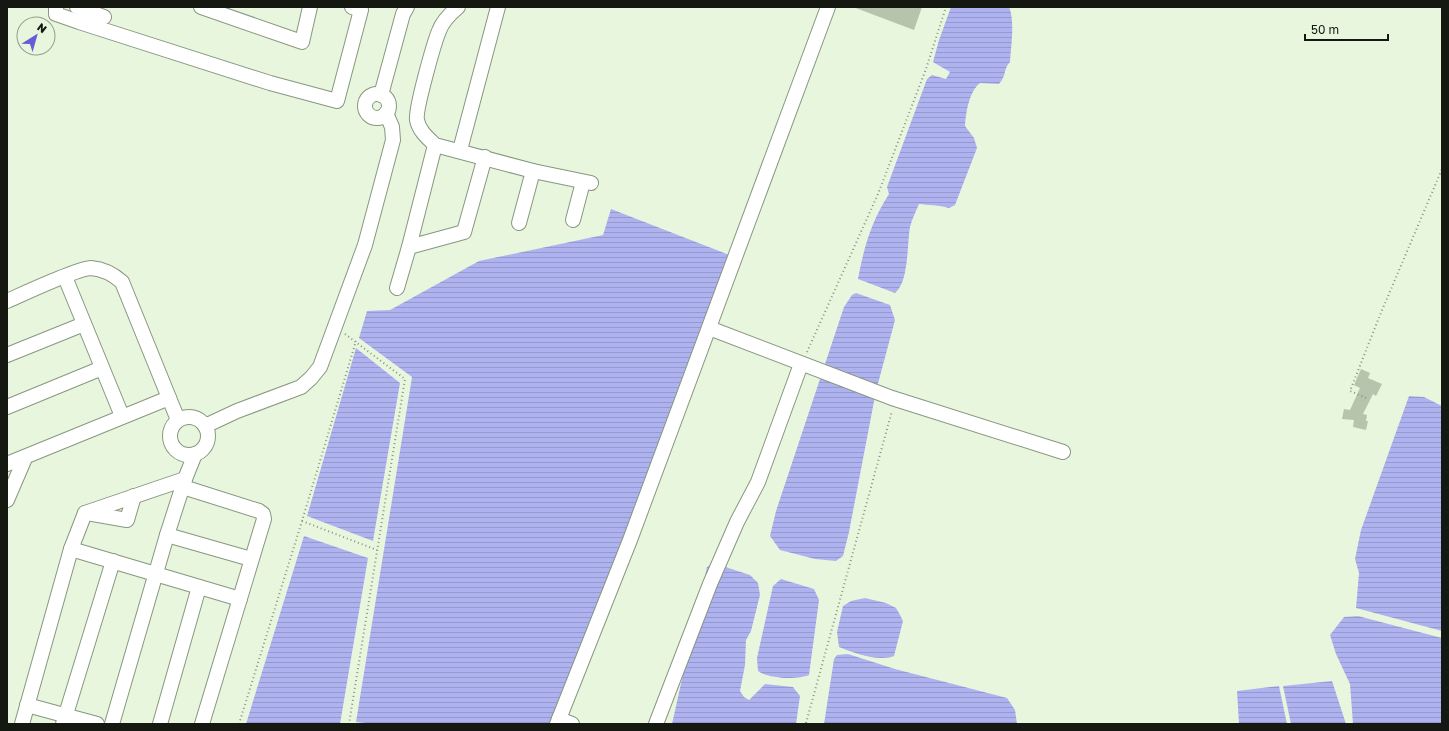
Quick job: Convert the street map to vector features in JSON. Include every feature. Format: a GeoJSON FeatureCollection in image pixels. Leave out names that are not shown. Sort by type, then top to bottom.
{"type":"FeatureCollection","features":[{"type":"Feature","properties":{"kind":"street"},"geometry":{"type":"LineString","coordinates":[[56,7],[56,14],[104,17]]}},
{"type":"Feature","properties":{"kind":"street"},"geometry":{"type":"LineString","coordinates":[[77,7],[270,83],[337,100],[361,10],[352,7]]}},
{"type":"Feature","properties":{"kind":"street"},"geometry":{"type":"LineString","coordinates":[[201,7],[302,42],[310,7]]}},
{"type":"Feature","properties":{"kind":"street"},"geometry":{"type":"LineString","coordinates":[[381,95],[403,14],[407,7]]}},
{"type":"Feature","properties":{"kind":"street"},"geometry":{"type":"LineString","coordinates":[[458,7],[451,13],[439,30],[418,107],[417,121],[423,134],[435,145],[460,150],[587,183],[573,220]]}},
{"type":"Feature","properties":{"kind":"street"},"geometry":{"type":"LineString","coordinates":[[460,150],[498,7]]}},
{"type":"Feature","properties":{"kind":"street"},"geometry":{"type":"LineString","coordinates":[[562,722],[828,7]]}},
{"type":"Feature","properties":{"kind":"street"},"geometry":{"type":"LineString","coordinates":[[377,94],[385,97],[389,105],[386,113],[378,118],[373,117],[366,110],[365,105],[369,97],[377,94]]}},
{"type":"Feature","properties":{"kind":"street"},"geometry":{"type":"LineString","coordinates":[[206,426],[237,411],[301,387],[320,367],[365,245],[393,140],[392,128],[386,113]]}},
{"type":"Feature","properties":{"kind":"street"},"geometry":{"type":"LineString","coordinates":[[397,288],[435,145]]}},
{"type":"Feature","properties":{"kind":"street"},"geometry":{"type":"LineString","coordinates":[[409,247],[464,232],[485,157]]}},
{"type":"Feature","properties":{"kind":"street"},"geometry":{"type":"LineString","coordinates":[[519,223],[533,170]]}},
{"type":"Feature","properties":{"kind":"street"},"geometry":{"type":"LineString","coordinates":[[7,301],[90,268],[109,272],[122,282],[178,420]]}},
{"type":"Feature","properties":{"kind":"street"},"geometry":{"type":"LineString","coordinates":[[65,277],[122,416]]}},
{"type":"Feature","properties":{"kind":"street"},"geometry":{"type":"LineString","coordinates":[[7,355],[84,324]]}},
{"type":"Feature","properties":{"kind":"street"},"geometry":{"type":"LineString","coordinates":[[709,328],[892,398],[1063,452]]}},
{"type":"Feature","properties":{"kind":"street"},"geometry":{"type":"LineString","coordinates":[[656,724],[710,584],[737,522],[758,482],[801,364]]}},
{"type":"Feature","properties":{"kind":"street"},"geometry":{"type":"LineString","coordinates":[[7,407],[102,368]]}},
{"type":"Feature","properties":{"kind":"street"},"geometry":{"type":"LineString","coordinates":[[7,464],[25,458],[122,416],[169,398]]}},
{"type":"Feature","properties":{"kind":"street"},"geometry":{"type":"LineString","coordinates":[[112,724],[167,535],[184,483],[195,454],[206,445],[208,438],[206,426],[196,418],[190,416],[178,420],[171,429],[170,441],[178,451],[184,454],[195,454]]}},
{"type":"Feature","properties":{"kind":"street"},"geometry":{"type":"LineString","coordinates":[[8,494],[25,458]]}},
{"type":"Feature","properties":{"kind":"street"},"geometry":{"type":"LineString","coordinates":[[84,513],[134,496],[184,483],[259,511],[263,514],[264,519],[202,724]]}},
{"type":"Feature","properties":{"kind":"street"},"geometry":{"type":"LineString","coordinates":[[84,513],[127,520],[134,496]]}},
{"type":"Feature","properties":{"kind":"street"},"geometry":{"type":"LineString","coordinates":[[22,724],[71,549],[84,513]]}},
{"type":"Feature","properties":{"kind":"street"},"geometry":{"type":"LineString","coordinates":[[167,535],[252,559]]}},
{"type":"Feature","properties":{"kind":"street"},"geometry":{"type":"LineString","coordinates":[[71,549],[240,599]]}},
{"type":"Feature","properties":{"kind":"street"},"geometry":{"type":"LineString","coordinates":[[64,720],[112,561]]}},
{"type":"Feature","properties":{"kind":"street"},"geometry":{"type":"LineString","coordinates":[[160,724],[199,586]]}},
{"type":"Feature","properties":{"kind":"street"},"geometry":{"type":"LineString","coordinates":[[27,705],[64,720],[97,724]]}},
{"type":"Feature","properties":{"kind":"path"},"geometry":{"type":"LineString","coordinates":[[801,364],[878,194],[926,69],[946,7]]}},
{"type":"Feature","properties":{"kind":"path"},"geometry":{"type":"LineString","coordinates":[[1366,398],[1350,391],[1380,315],[1442,169]]}},
{"type":"Feature","properties":{"kind":"path"},"geometry":{"type":"LineString","coordinates":[[335,328],[356,341],[405,379],[349,724]]}},
{"type":"Feature","properties":{"kind":"path"},"geometry":{"type":"LineString","coordinates":[[239,724],[356,341]]}},
{"type":"Feature","properties":{"kind":"path"},"geometry":{"type":"LineString","coordinates":[[806,723],[891,421],[892,398]]}},
{"type":"Feature","properties":{"kind":"path"},"geometry":{"type":"LineString","coordinates":[[302,521],[377,550]]}},
{"type":"Feature","properties":{"kind":"water"},"geometry":{"type":"Polygon","coordinates":[[[951,7],[1009,7],[1012,19],[1010,62],[1006,67],[1003,78],[999,84],[980,83],[973,92],[967,109],[965,126],[974,138],[977,148],[955,205],[949,208],[919,204],[910,227],[907,262],[903,280],[900,288],[895,293],[858,279],[869,235],[877,215],[889,194],[887,187],[927,79],[932,75],[946,79],[950,72],[933,62],[951,7]]]}},
{"type":"Feature","properties":{"kind":"water"},"geometry":{"type":"Polygon","coordinates":[[[611,209],[732,256],[556,724],[376,724],[356,722],[412,377],[359,338],[367,311],[390,310],[479,261],[603,235],[611,209]]]}},
{"type":"Feature","properties":{"kind":"water"},"geometry":{"type":"Polygon","coordinates":[[[856,293],[890,305],[895,320],[876,391],[843,556],[836,561],[815,559],[780,550],[770,536],[776,511],[844,307],[852,295],[856,293]]]}},
{"type":"Feature","properties":{"kind":"water"},"geometry":{"type":"Polygon","coordinates":[[[356,348],[400,383],[373,541],[307,516],[356,348]]]}},
{"type":"Feature","properties":{"kind":"water"},"geometry":{"type":"Polygon","coordinates":[[[1409,396],[1424,397],[1442,406],[1442,631],[1356,608],[1359,573],[1355,559],[1361,530],[1409,396]]]}},
{"type":"Feature","properties":{"kind":"water"},"geometry":{"type":"Polygon","coordinates":[[[304,536],[368,558],[340,724],[246,724],[304,536]]]}},
{"type":"Feature","properties":{"kind":"water"},"geometry":{"type":"Polygon","coordinates":[[[713,563],[750,575],[758,583],[760,595],[751,631],[746,640],[745,665],[740,691],[744,697],[749,700],[765,684],[793,687],[800,696],[796,724],[672,724],[707,567],[713,563]]]}},
{"type":"Feature","properties":{"kind":"water"},"geometry":{"type":"Polygon","coordinates":[[[781,579],[814,589],[819,600],[809,675],[804,677],[783,678],[769,676],[758,671],[757,658],[773,586],[781,579]]]}},
{"type":"Feature","properties":{"kind":"water"},"geometry":{"type":"Polygon","coordinates":[[[865,598],[886,603],[896,608],[903,621],[894,656],[888,658],[874,657],[859,654],[839,647],[837,632],[843,606],[851,601],[865,598]]]}},
{"type":"Feature","properties":{"kind":"water"},"geometry":{"type":"Polygon","coordinates":[[[1358,616],[1442,638],[1442,724],[1353,724],[1350,684],[1336,654],[1330,635],[1344,617],[1358,616]]]}},
{"type":"Feature","properties":{"kind":"water"},"geometry":{"type":"Polygon","coordinates":[[[848,654],[895,669],[1007,698],[1015,710],[1017,724],[824,724],[834,659],[837,655],[848,654]]]}},
{"type":"Feature","properties":{"kind":"water"},"geometry":{"type":"Polygon","coordinates":[[[1332,681],[1346,724],[1291,724],[1283,686],[1332,681]]]}},
{"type":"Feature","properties":{"kind":"water"},"geometry":{"type":"Polygon","coordinates":[[[1279,686],[1287,724],[1239,724],[1237,691],[1279,686]]]}},
{"type":"Feature","properties":{"kind":"building"},"geometry":{"type":"Polygon","coordinates":[[[853,7],[922,7],[914,30],[853,7]]]}},
{"type":"Feature","properties":{"kind":"building"},"geometry":{"type":"Polygon","coordinates":[[[1361,369],[1370,373],[1368,378],[1382,384],[1376,396],[1373,394],[1363,414],[1367,415],[1366,421],[1368,421],[1366,430],[1353,427],[1354,420],[1342,419],[1344,409],[1350,410],[1360,388],[1354,385],[1361,369]]]}}]}
